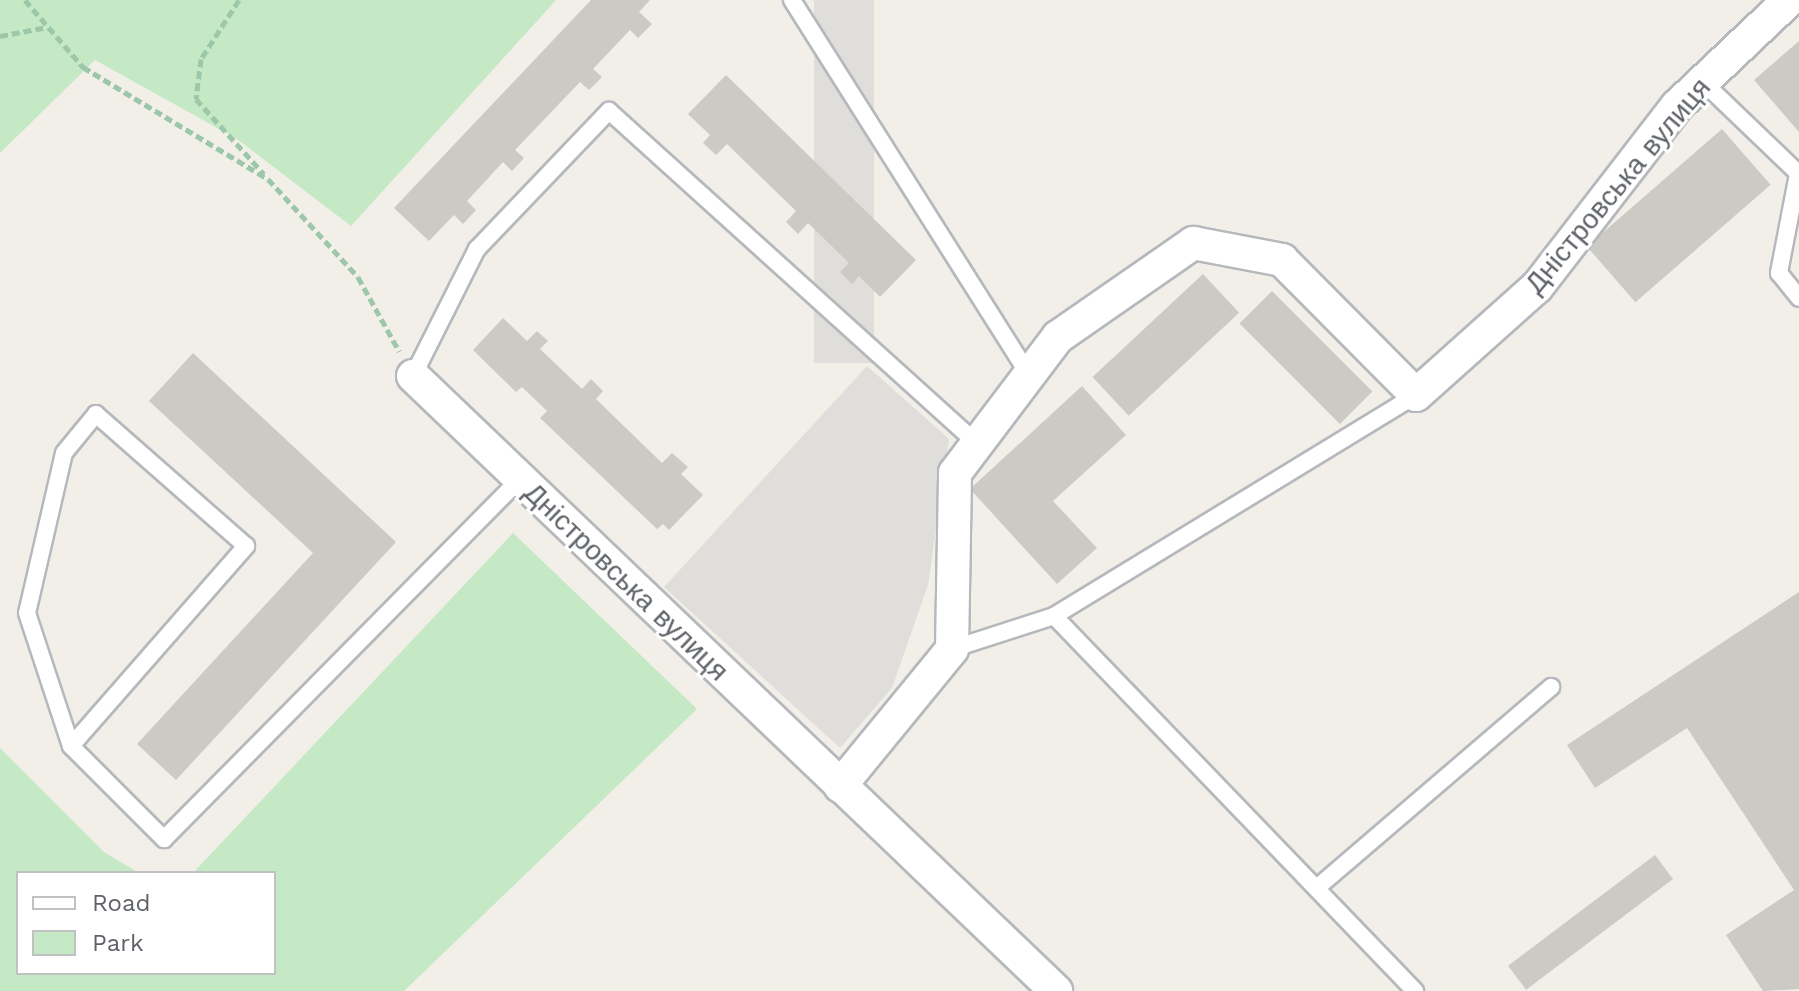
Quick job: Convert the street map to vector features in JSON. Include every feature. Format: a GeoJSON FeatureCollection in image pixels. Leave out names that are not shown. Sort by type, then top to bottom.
{"type":"FeatureCollection","features":[{"type":"Feature","properties":{"kind":"street","name":"Дністровська вулиця"},"geometry":{"type":"LineString","coordinates":[[1416,395],[1537,287],[1677,106],[1789,0]]}},
{"type":"Feature","properties":{"kind":"street"},"geometry":{"type":"LineString","coordinates":[[840,786],[952,649],[955,473],[1058,337],[1193,243],[1282,260],[1416,395]]}},
{"type":"Feature","properties":{"kind":"street","name":"Дністровська вулиця"},"geometry":{"type":"LineString","coordinates":[[413,376],[1056,991]]}},
{"type":"Feature","properties":{"kind":"lane"},"geometry":{"type":"LineString","coordinates":[[792,0],[1029,375]]}},
{"type":"Feature","properties":{"kind":"lane"},"geometry":{"type":"LineString","coordinates":[[1703,82],[1799,174],[1779,273],[1799,298]]}},
{"type":"Feature","properties":{"kind":"lane"},"geometry":{"type":"LineString","coordinates":[[413,376],[477,249],[609,111],[977,444]]}},
{"type":"Feature","properties":{"kind":"lane"},"geometry":{"type":"LineString","coordinates":[[952,649],[1054,616],[1416,395]]}},
{"type":"Feature","properties":{"kind":"lane"},"geometry":{"type":"LineString","coordinates":[[71,746],[246,546],[96,414],[64,453],[27,613],[71,746],[164,839],[520,479]]}},
{"type":"Feature","properties":{"kind":"lane"},"geometry":{"type":"LineString","coordinates":[[1054,616],[1319,886],[1415,991]]}},
{"type":"Feature","properties":{"kind":"lane"},"geometry":{"type":"LineString","coordinates":[[1319,886],[1551,687]]}},
{"type":"Feature","properties":{"kind":"path"},"geometry":{"type":"LineString","coordinates":[[25,0],[83,67],[268,179]]}},
{"type":"Feature","properties":{"kind":"path"},"geometry":{"type":"LineString","coordinates":[[239,0],[201,59],[196,99],[358,277],[413,376]]}},
{"type":"Feature","properties":{"kind":"path"},"geometry":{"type":"LineString","coordinates":[[0,36],[48,27]]}},
{"type":"Feature","properties":{"kind":"shaded area"},"geometry":{"type":"Polygon","coordinates":[[[814,0],[874,0],[874,363],[814,363],[814,0]]]}},
{"type":"Feature","properties":{"kind":"shaded area"},"geometry":{"type":"Polygon","coordinates":[[[867,366],[949,439],[928,585],[892,688],[840,748],[664,587],[867,366]]]}},
{"type":"Feature","properties":{"kind":"green space"},"geometry":{"type":"Polygon","coordinates":[[[0,0],[556,0],[351,226],[237,139],[95,60],[0,153],[0,0]]]}},
{"type":"Feature","properties":{"kind":"green space"},"geometry":{"type":"Polygon","coordinates":[[[513,533],[697,709],[404,991],[0,991],[0,748],[104,852],[136,871],[16,871],[16,975],[276,975],[276,871],[195,871],[513,533]]]}},
{"type":"Feature","properties":{"kind":"building"},"geometry":{"type":"Polygon","coordinates":[[[591,0],[650,0],[639,12],[652,24],[638,38],[630,30],[593,69],[602,77],[589,90],[580,82],[515,150],[524,158],[512,171],[503,162],[467,201],[476,210],[463,224],[454,215],[429,241],[394,208],[591,0]]]}},
{"type":"Feature","properties":{"kind":"building"},"geometry":{"type":"Polygon","coordinates":[[[1799,41],[1799,132],[1754,80],[1799,41]]]}},
{"type":"Feature","properties":{"kind":"building"},"geometry":{"type":"Polygon","coordinates":[[[726,75],[916,260],[880,297],[859,276],[852,284],[840,272],[849,263],[808,223],[798,234],[786,222],[796,211],[727,144],[716,155],[703,143],[710,135],[688,114],[726,75]]]}},
{"type":"Feature","properties":{"kind":"building"},"geometry":{"type":"Polygon","coordinates":[[[1722,129],[1771,185],[1635,302],[1587,246],[1722,129]]]}},
{"type":"Feature","properties":{"kind":"building"},"geometry":{"type":"Polygon","coordinates":[[[1203,274],[1239,313],[1129,416],[1093,377],[1203,274]]]}},
{"type":"Feature","properties":{"kind":"building"},"geometry":{"type":"Polygon","coordinates":[[[1272,291],[1372,391],[1340,424],[1239,324],[1272,291]]]}},
{"type":"Feature","properties":{"kind":"building"},"geometry":{"type":"Polygon","coordinates":[[[503,318],[527,341],[537,331],[548,341],[540,349],[582,389],[591,379],[603,391],[596,399],[662,463],[672,453],[688,467],[681,474],[703,495],[669,530],[663,524],[657,529],[540,418],[547,411],[522,387],[516,392],[473,350],[503,318]]]}},
{"type":"Feature","properties":{"kind":"building"},"geometry":{"type":"Polygon","coordinates":[[[193,353],[396,542],[176,780],[137,744],[313,553],[149,401],[193,353]]]}},
{"type":"Feature","properties":{"kind":"building"},"geometry":{"type":"Polygon","coordinates":[[[1082,386],[1126,435],[1053,501],[1097,548],[1057,584],[970,489],[1082,386]]]}},
{"type":"Feature","properties":{"kind":"building"},"geometry":{"type":"Polygon","coordinates":[[[1799,592],[1799,989],[1763,991],[1726,935],[1794,890],[1687,728],[1595,788],[1567,745],[1799,592]]]}},
{"type":"Feature","properties":{"kind":"building"},"geometry":{"type":"Polygon","coordinates":[[[1655,855],[1673,879],[1526,990],[1508,966],[1655,855]]]}}]}
